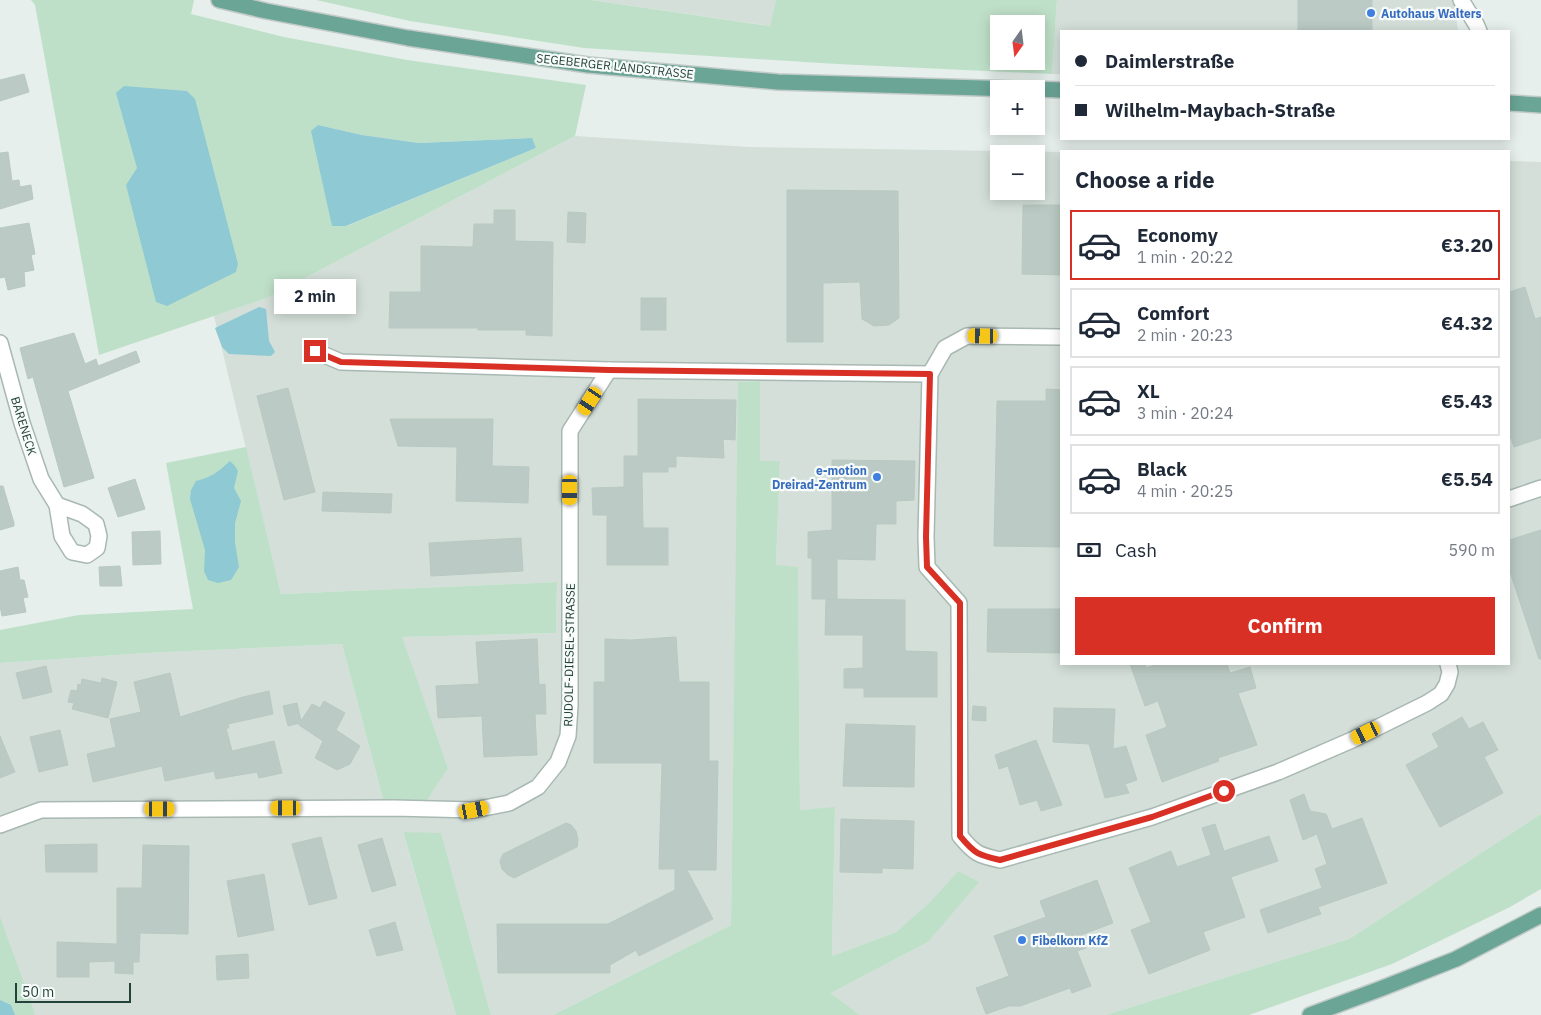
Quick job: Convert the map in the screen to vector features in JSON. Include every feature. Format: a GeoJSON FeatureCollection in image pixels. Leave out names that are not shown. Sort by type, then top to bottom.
{"type":"FeatureCollection","features":[{"type":"Feature","properties":{"kind":"main road","name":"SEGEBERGER LANDSTRASSE"},"geometry":{"type":"LineString","coordinates":[[219,0],[266,11],[408,38],[588,65],[778,82],[990,88]]}},
{"type":"Feature","properties":{"kind":"main road"},"geometry":{"type":"LineString","coordinates":[[1045,89],[1060,90]]}},
{"type":"Feature","properties":{"kind":"main road"},"geometry":{"type":"LineString","coordinates":[[1510,103],[1541,105]]}},
{"type":"Feature","properties":{"kind":"main road"},"geometry":{"type":"LineString","coordinates":[[1310,1015],[1456,959],[1541,915]]}},
{"type":"Feature","properties":{"kind":"street"},"geometry":{"type":"LineString","coordinates":[[1461,0],[1479,30]]}},
{"type":"Feature","properties":{"kind":"street"},"geometry":{"type":"LineString","coordinates":[[1060,337],[967,336],[944,348],[930,374],[927,567],[960,603],[960,836],[972,850],[981,856],[1000,860],[1020,855],[1152,817],[1278,772],[1352,740],[1441,694],[1447,684],[1450,672],[1448,665]]}},
{"type":"Feature","properties":{"kind":"street","name":"BARENECK"},"geometry":{"type":"LineString","coordinates":[[0,343],[22,423],[41,479],[57,505]]}},
{"type":"Feature","properties":{"kind":"street"},"geometry":{"type":"LineString","coordinates":[[315,351],[341,362],[609,370],[930,374]]}},
{"type":"Feature","properties":{"kind":"street","name":"RUDOLF-DIESEL-STRASSE"},"geometry":{"type":"LineString","coordinates":[[0,825],[41,810],[394,808],[474,810],[509,803],[538,787],[558,762],[568,736],[570,706],[570,431],[609,370]]}},
{"type":"Feature","properties":{"kind":"street"},"geometry":{"type":"LineString","coordinates":[[1510,499],[1541,488]]}},
{"type":"Feature","properties":{"kind":"shaded area"},"geometry":{"type":"Polygon","coordinates":[[[591,0],[776,0],[771,26],[591,0]]]}},
{"type":"Feature","properties":{"kind":"shaded area"},"geometry":{"type":"Polygon","coordinates":[[[1057,0],[1452,0],[1458,30],[1060,30],[1060,74],[1052,74],[1057,0]]]}},
{"type":"Feature","properties":{"kind":"shaded area"},"geometry":{"type":"Polygon","coordinates":[[[575,136],[749,147],[990,151],[990,200],[1045,200],[1045,152],[1060,152],[1060,665],[1510,665],[1510,161],[1541,162],[1541,814],[1349,939],[1106,1015],[860,1015],[831,993],[928,942],[958,871],[931,901],[896,932],[832,956],[835,808],[800,810],[798,567],[776,566],[780,462],[760,461],[760,381],[739,382],[731,925],[553,1015],[491,1015],[441,834],[403,833],[456,1015],[35,1015],[0,916],[0,663],[147,653],[342,644],[383,799],[448,768],[401,637],[556,633],[557,582],[281,594],[214,316],[267,298],[575,136]]]}},
{"type":"Feature","properties":{"kind":"green space"},"geometry":{"type":"Polygon","coordinates":[[[31,0],[194,0],[191,14],[284,37],[407,60],[586,85],[575,136],[267,298],[99,355],[35,5],[31,0]],[[318,125],[332,226],[347,226],[536,148],[531,138],[419,143],[362,135],[318,125]]]}},
{"type":"Feature","properties":{"kind":"green space"},"geometry":{"type":"Polygon","coordinates":[[[316,0],[591,0],[770,26],[776,0],[1057,0],[1052,74],[837,64],[584,48],[410,21],[316,0]]]}},
{"type":"Feature","properties":{"kind":"green space"},"geometry":{"type":"Polygon","coordinates":[[[760,381],[760,461],[780,461],[776,565],[798,567],[800,810],[835,807],[832,956],[896,932],[931,901],[958,871],[979,882],[928,942],[831,993],[860,1015],[553,1015],[731,925],[738,382],[760,381]]]}},
{"type":"Feature","properties":{"kind":"green space"},"geometry":{"type":"Polygon","coordinates":[[[246,447],[281,594],[557,582],[556,633],[402,637],[448,768],[427,800],[383,799],[342,644],[147,653],[0,663],[0,630],[79,615],[193,609],[166,463],[246,447]]]}},
{"type":"Feature","properties":{"kind":"green space"},"geometry":{"type":"Polygon","coordinates":[[[1541,814],[1541,889],[1510,907],[1392,964],[1249,1015],[1106,1015],[1349,939],[1541,814]]]}},
{"type":"Feature","properties":{"kind":"green space"},"geometry":{"type":"Polygon","coordinates":[[[403,832],[441,833],[491,1015],[456,1015],[403,832]]]}},
{"type":"Feature","properties":{"kind":"green space"},"geometry":{"type":"Polygon","coordinates":[[[0,916],[33,1008],[35,1015],[0,1015],[0,916]]]}},
{"type":"Feature","properties":{"kind":"water"},"geometry":{"type":"Polygon","coordinates":[[[124,86],[187,91],[195,99],[238,264],[236,272],[167,306],[156,302],[126,185],[137,168],[116,93],[124,86]]]}},
{"type":"Feature","properties":{"kind":"water"},"geometry":{"type":"Polygon","coordinates":[[[318,125],[362,135],[419,143],[532,138],[536,148],[346,226],[332,226],[311,131],[318,125]]]}},
{"type":"Feature","properties":{"kind":"water"},"geometry":{"type":"Polygon","coordinates":[[[259,307],[266,309],[269,341],[275,352],[271,356],[229,354],[222,347],[215,328],[259,307]]]}},
{"type":"Feature","properties":{"kind":"water"},"geometry":{"type":"Polygon","coordinates":[[[230,461],[238,471],[234,488],[241,501],[235,523],[235,543],[239,567],[231,580],[218,583],[208,580],[204,571],[205,550],[190,499],[191,490],[196,481],[214,474],[230,461]]]}},
{"type":"Feature","properties":{"kind":"water"},"geometry":{"type":"Polygon","coordinates":[[[0,1000],[11,1005],[15,1015],[0,1015],[0,1000]]]}},
{"type":"Feature","properties":{"kind":"building"},"geometry":{"type":"Polygon","coordinates":[[[1298,0],[1372,0],[1372,30],[1298,30],[1298,0]]]}},
{"type":"Feature","properties":{"kind":"building"},"geometry":{"type":"Polygon","coordinates":[[[24,74],[29,92],[0,101],[0,80],[24,74]]]}},
{"type":"Feature","properties":{"kind":"building"},"geometry":{"type":"Polygon","coordinates":[[[8,152],[12,181],[19,180],[20,187],[31,185],[33,199],[0,209],[0,153],[8,152]]]}},
{"type":"Feature","properties":{"kind":"building"},"geometry":{"type":"Polygon","coordinates":[[[787,190],[898,191],[899,318],[889,325],[874,326],[862,319],[860,282],[823,283],[823,342],[787,342],[787,190]]]}},
{"type":"Feature","properties":{"kind":"building"},"geometry":{"type":"Polygon","coordinates":[[[1023,205],[1060,205],[1060,275],[1022,274],[1023,205]]]}},
{"type":"Feature","properties":{"kind":"building"},"geometry":{"type":"Polygon","coordinates":[[[494,210],[515,210],[515,241],[553,242],[552,336],[526,335],[526,330],[389,328],[390,292],[421,292],[421,246],[473,247],[474,224],[494,224],[494,210]]]}},
{"type":"Feature","properties":{"kind":"building"},"geometry":{"type":"Polygon","coordinates":[[[568,212],[586,213],[585,243],[567,242],[568,212]]]}},
{"type":"Feature","properties":{"kind":"building"},"geometry":{"type":"Polygon","coordinates":[[[29,223],[35,254],[31,255],[34,270],[24,272],[25,286],[8,290],[5,277],[0,278],[0,228],[29,223]]]}},
{"type":"Feature","properties":{"kind":"building"},"geometry":{"type":"Polygon","coordinates":[[[1525,287],[1535,319],[1541,317],[1541,438],[1514,447],[1510,438],[1510,292],[1525,287]]]}},
{"type":"Feature","properties":{"kind":"building"},"geometry":{"type":"Polygon","coordinates":[[[641,298],[666,298],[666,330],[641,330],[641,298]]]}},
{"type":"Feature","properties":{"kind":"building"},"geometry":{"type":"Polygon","coordinates":[[[74,333],[85,364],[96,359],[98,366],[136,351],[140,362],[68,391],[94,478],[64,487],[33,377],[28,379],[20,348],[74,333]]]}},
{"type":"Feature","properties":{"kind":"building"},"geometry":{"type":"Polygon","coordinates":[[[288,388],[315,492],[284,500],[257,396],[288,388]]]}},
{"type":"Feature","properties":{"kind":"building"},"geometry":{"type":"Polygon","coordinates":[[[1046,389],[1060,390],[1060,547],[994,546],[997,401],[1046,401],[1046,389]]]}},
{"type":"Feature","properties":{"kind":"building"},"geometry":{"type":"Polygon","coordinates":[[[638,399],[736,400],[735,440],[723,439],[724,458],[676,456],[676,467],[668,467],[668,472],[642,472],[643,528],[668,528],[668,565],[607,565],[607,515],[593,515],[592,488],[624,487],[624,456],[638,456],[638,399]]]}},
{"type":"Feature","properties":{"kind":"building"},"geometry":{"type":"Polygon","coordinates":[[[390,419],[493,419],[492,466],[529,467],[528,503],[456,501],[457,447],[398,446],[390,419]]]}},
{"type":"Feature","properties":{"kind":"building"},"geometry":{"type":"Polygon","coordinates":[[[832,460],[915,461],[914,500],[896,501],[896,524],[876,524],[875,560],[837,559],[837,599],[812,599],[812,558],[808,558],[808,532],[832,530],[832,460]]]}},
{"type":"Feature","properties":{"kind":"building"},"geometry":{"type":"Polygon","coordinates":[[[135,479],[145,509],[118,517],[108,488],[135,479]]]}},
{"type":"Feature","properties":{"kind":"building"},"geometry":{"type":"Polygon","coordinates":[[[0,486],[3,486],[14,526],[0,530],[0,486]]]}},
{"type":"Feature","properties":{"kind":"building"},"geometry":{"type":"Polygon","coordinates":[[[323,492],[392,494],[391,513],[322,511],[323,492]]]}},
{"type":"Feature","properties":{"kind":"building"},"geometry":{"type":"Polygon","coordinates":[[[1541,530],[1541,659],[1539,659],[1510,572],[1510,540],[1541,530]]]}},
{"type":"Feature","properties":{"kind":"building"},"geometry":{"type":"Polygon","coordinates":[[[160,531],[161,564],[133,565],[132,532],[160,531]]]}},
{"type":"Feature","properties":{"kind":"building"},"geometry":{"type":"Polygon","coordinates":[[[521,538],[523,571],[431,576],[429,543],[521,538]]]}},
{"type":"Feature","properties":{"kind":"building"},"geometry":{"type":"Polygon","coordinates":[[[120,566],[122,586],[100,586],[99,567],[120,566]]]}},
{"type":"Feature","properties":{"kind":"building"},"geometry":{"type":"Polygon","coordinates":[[[18,567],[20,580],[24,580],[28,597],[23,598],[26,612],[2,616],[0,606],[0,571],[18,567]]]}},
{"type":"Feature","properties":{"kind":"building"},"geometry":{"type":"Polygon","coordinates":[[[826,599],[905,600],[905,651],[937,652],[937,697],[864,697],[864,688],[844,688],[844,669],[863,668],[863,635],[825,635],[826,599]]]}},
{"type":"Feature","properties":{"kind":"building"},"geometry":{"type":"Polygon","coordinates":[[[988,609],[1060,609],[1060,653],[987,652],[988,609]]]}},
{"type":"Feature","properties":{"kind":"building"},"geometry":{"type":"Polygon","coordinates":[[[676,637],[679,682],[709,682],[709,761],[718,761],[716,870],[687,870],[713,919],[639,956],[636,950],[610,965],[610,973],[498,973],[497,924],[608,924],[675,890],[675,869],[659,869],[662,763],[594,763],[594,682],[605,682],[605,639],[631,640],[676,637]]]}},
{"type":"Feature","properties":{"kind":"building"},"geometry":{"type":"Polygon","coordinates":[[[537,639],[539,685],[545,684],[546,714],[535,714],[537,755],[484,757],[482,716],[438,718],[436,686],[479,684],[476,642],[537,639]]]}},
{"type":"Feature","properties":{"kind":"building"},"geometry":{"type":"Polygon","coordinates":[[[1130,665],[1145,665],[1146,668],[1155,665],[1227,665],[1230,673],[1250,667],[1256,688],[1238,693],[1257,745],[1218,758],[1219,761],[1162,782],[1146,735],[1167,727],[1158,701],[1145,706],[1130,665]]]}},
{"type":"Feature","properties":{"kind":"building"},"geometry":{"type":"Polygon","coordinates":[[[46,666],[52,692],[23,699],[16,673],[46,666]]]}},
{"type":"Feature","properties":{"kind":"building"},"geometry":{"type":"Polygon","coordinates":[[[170,673],[180,717],[243,697],[269,691],[273,714],[228,724],[229,728],[226,728],[232,751],[274,741],[282,773],[259,778],[257,772],[216,779],[214,771],[165,781],[162,766],[93,782],[87,754],[116,747],[110,719],[141,712],[134,682],[170,673]]]}},
{"type":"Feature","properties":{"kind":"building"},"geometry":{"type":"Polygon","coordinates":[[[102,678],[117,682],[108,718],[72,709],[74,703],[68,702],[71,690],[77,691],[78,684],[81,685],[82,679],[101,683],[102,678]]]}},
{"type":"Feature","properties":{"kind":"building"},"geometry":{"type":"Polygon","coordinates":[[[324,701],[345,713],[336,730],[360,746],[350,764],[337,770],[315,758],[323,741],[299,725],[300,723],[288,726],[283,706],[297,703],[301,721],[312,704],[320,708],[324,701]]]}},
{"type":"Feature","properties":{"kind":"building"},"geometry":{"type":"Polygon","coordinates":[[[973,706],[986,707],[986,721],[972,720],[973,706]]]}},
{"type":"Feature","properties":{"kind":"building"},"geometry":{"type":"Polygon","coordinates":[[[1054,708],[1115,709],[1113,749],[1126,746],[1137,780],[1125,784],[1129,793],[1105,798],[1089,744],[1053,742],[1054,708]]]}},
{"type":"Feature","properties":{"kind":"building"},"geometry":{"type":"Polygon","coordinates":[[[1462,717],[1469,729],[1483,722],[1498,750],[1484,757],[1503,793],[1440,827],[1406,765],[1439,747],[1432,734],[1462,717]]]}},
{"type":"Feature","properties":{"kind":"building"},"geometry":{"type":"Polygon","coordinates":[[[846,724],[915,726],[914,787],[843,786],[846,724]]]}},
{"type":"Feature","properties":{"kind":"building"},"geometry":{"type":"Polygon","coordinates":[[[60,730],[68,765],[39,772],[30,737],[60,730]]]}},
{"type":"Feature","properties":{"kind":"building"},"geometry":{"type":"Polygon","coordinates":[[[0,736],[15,772],[0,778],[0,736]]]}},
{"type":"Feature","properties":{"kind":"building"},"geometry":{"type":"Polygon","coordinates":[[[1036,740],[1062,805],[1041,811],[1037,800],[1020,805],[1008,766],[999,769],[995,755],[1036,740]]]}},
{"type":"Feature","properties":{"kind":"building"},"geometry":{"type":"Polygon","coordinates":[[[1304,794],[1310,811],[1326,814],[1332,829],[1362,818],[1387,883],[1318,907],[1321,914],[1268,933],[1260,910],[1322,888],[1315,869],[1327,864],[1317,834],[1303,840],[1290,800],[1304,794]]]}},
{"type":"Feature","properties":{"kind":"building"},"geometry":{"type":"Polygon","coordinates":[[[841,819],[914,821],[913,869],[882,868],[882,873],[840,872],[841,819]]]}},
{"type":"Feature","properties":{"kind":"building"},"geometry":{"type":"Polygon","coordinates":[[[566,823],[571,825],[576,831],[577,847],[514,878],[502,869],[500,861],[503,854],[566,823]]]}},
{"type":"Feature","properties":{"kind":"building"},"geometry":{"type":"Polygon","coordinates":[[[1215,824],[1224,851],[1269,836],[1278,861],[1231,877],[1245,917],[1203,932],[1210,950],[1149,974],[1131,930],[1151,922],[1129,868],[1171,851],[1177,867],[1211,855],[1202,828],[1215,824]]]}},
{"type":"Feature","properties":{"kind":"building"},"geometry":{"type":"Polygon","coordinates":[[[321,837],[337,898],[309,905],[292,844],[321,837]]]}},
{"type":"Feature","properties":{"kind":"building"},"geometry":{"type":"Polygon","coordinates":[[[382,838],[396,885],[372,892],[358,845],[382,838]]]}},
{"type":"Feature","properties":{"kind":"building"},"geometry":{"type":"Polygon","coordinates":[[[97,844],[97,872],[46,872],[45,845],[97,844]]]}},
{"type":"Feature","properties":{"kind":"building"},"geometry":{"type":"Polygon","coordinates":[[[143,845],[189,846],[188,934],[140,933],[139,962],[133,962],[133,974],[115,973],[115,961],[89,962],[89,977],[57,977],[57,942],[117,944],[117,888],[142,888],[143,845]]]}},
{"type":"Feature","properties":{"kind":"building"},"geometry":{"type":"Polygon","coordinates":[[[264,874],[274,930],[238,937],[227,881],[264,874]]]}},
{"type":"Feature","properties":{"kind":"building"},"geometry":{"type":"Polygon","coordinates":[[[1097,880],[1113,923],[1081,935],[1086,948],[1077,951],[1091,986],[1072,993],[1070,988],[1020,1006],[1009,1006],[986,1014],[976,988],[1009,976],[994,936],[1046,917],[1040,901],[1097,880]]]}},
{"type":"Feature","properties":{"kind":"building"},"geometry":{"type":"Polygon","coordinates":[[[395,922],[403,950],[377,956],[369,930],[395,922]]]}},
{"type":"Feature","properties":{"kind":"building"},"geometry":{"type":"Polygon","coordinates":[[[248,954],[249,978],[217,980],[216,956],[248,954]]]}},
{"type":"Feature","properties":{"kind":"place","name":"Autohaus Walters"},"geometry":{"type":"Point","coordinates":[1371,13]}},
{"type":"Feature","properties":{"kind":"place","name":"e-motion Dreirad-Zentrum"},"geometry":{"type":"Point","coordinates":[877,477]}},
{"type":"Feature","properties":{"kind":"place","name":"Fibelkorn KfZ"},"geometry":{"type":"Point","coordinates":[1022,940]}},
{"type":"Feature","properties":{"kind":"route"},"geometry":{"type":"LineString","coordinates":[[315,351],[341,362],[609,370],[930,374],[927,567],[960,603],[960,836],[972,850],[981,856],[1000,860],[1152,817],[1224,791]]}}]}
